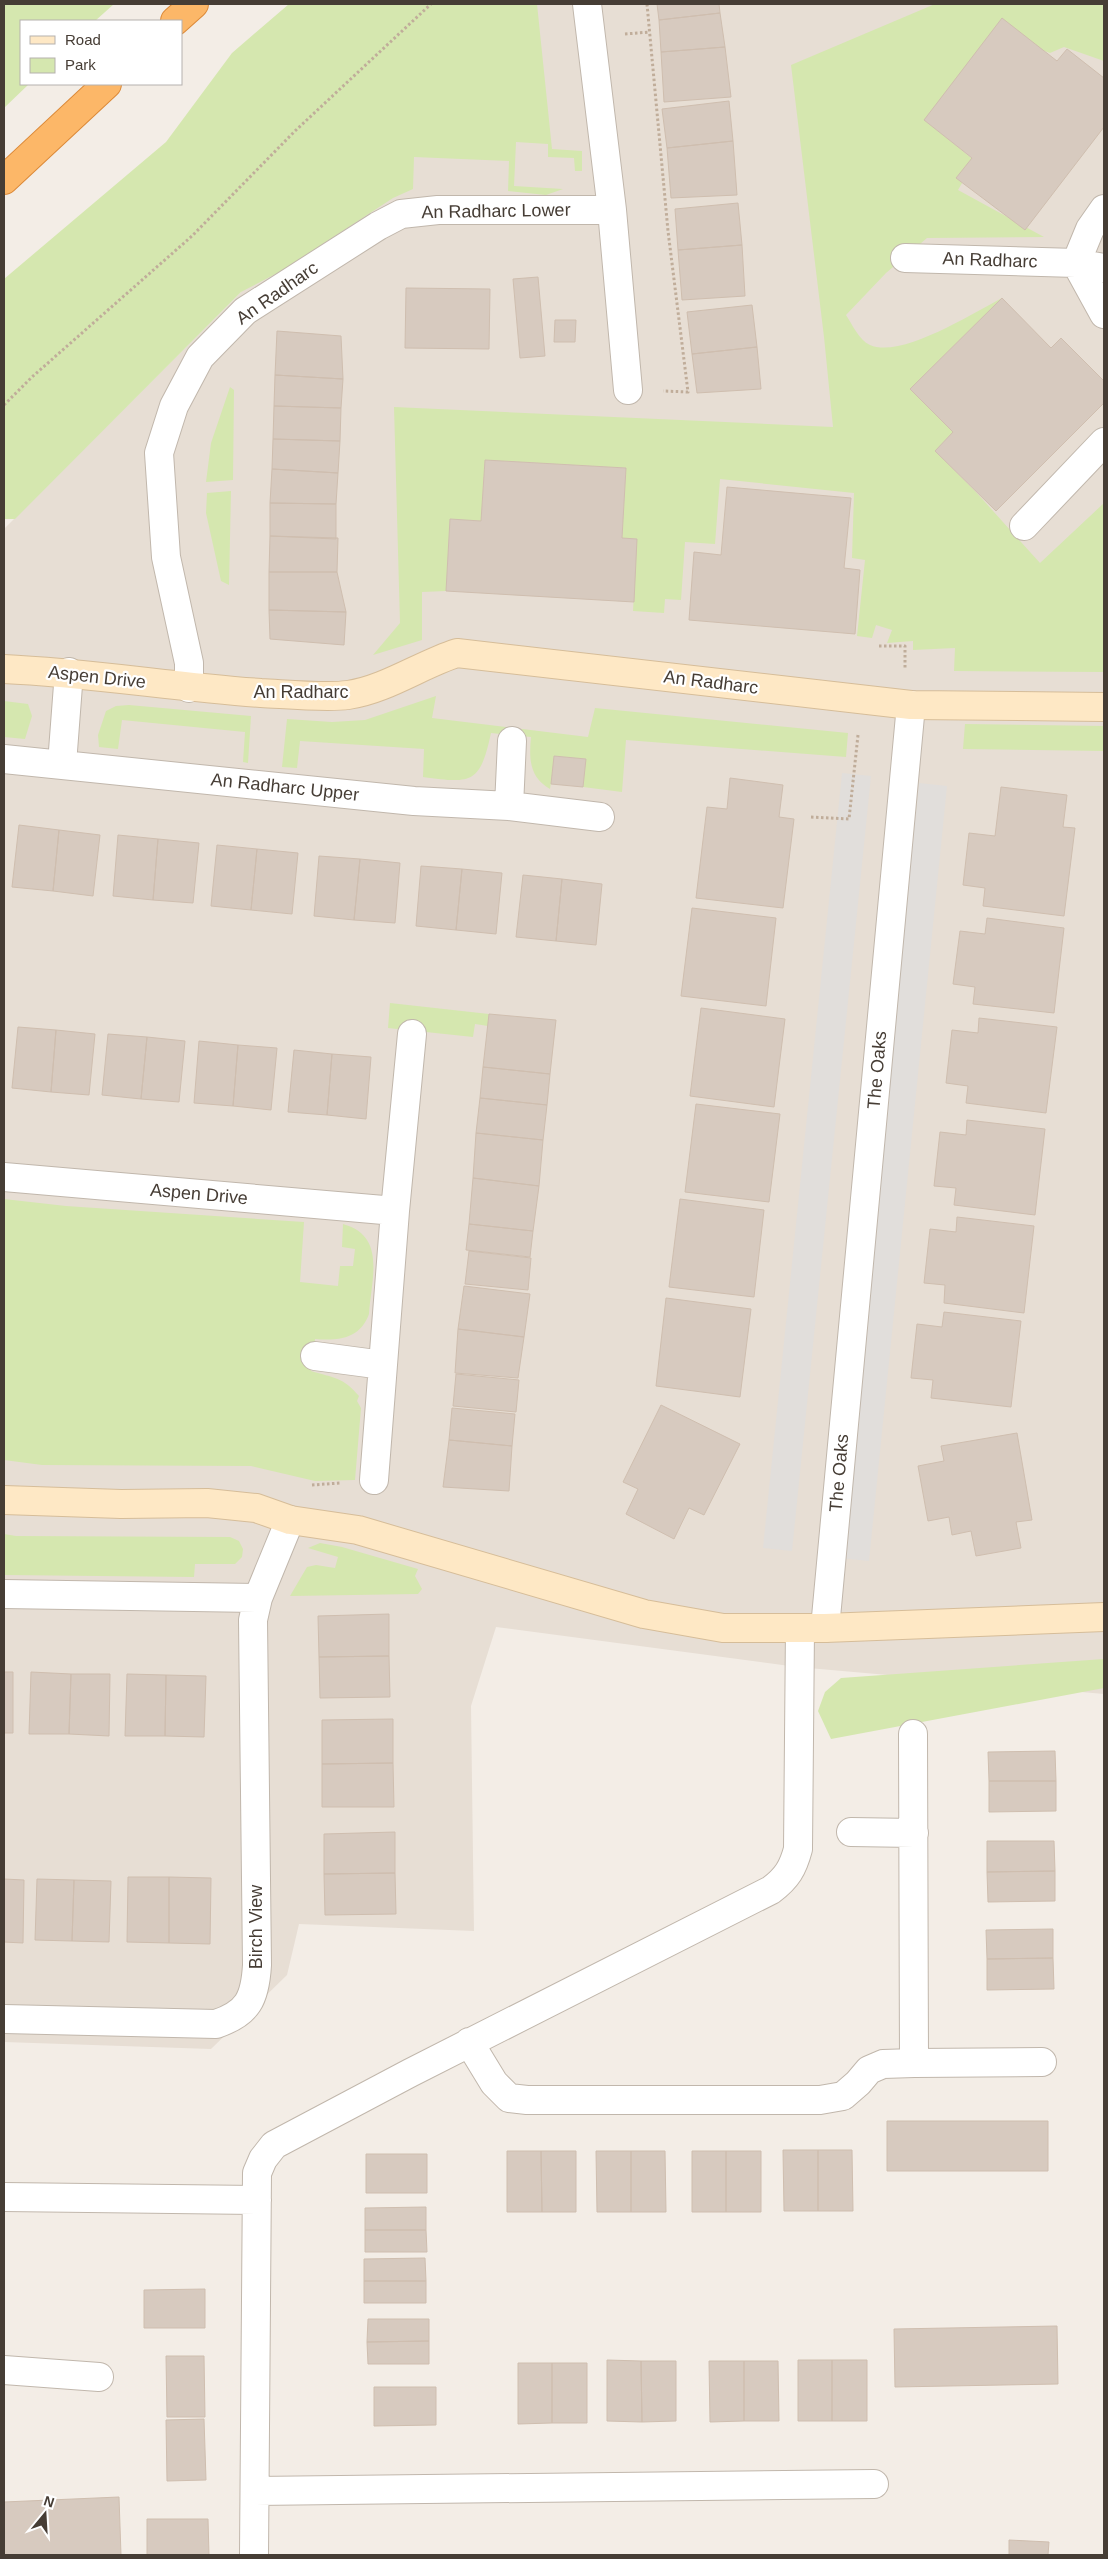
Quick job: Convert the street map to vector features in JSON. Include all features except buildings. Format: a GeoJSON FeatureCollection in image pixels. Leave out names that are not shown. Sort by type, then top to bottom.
{"type":"FeatureCollection","features":[{"type":"Feature","properties":{"kind":"highway"},"geometry":{"type":"LineString","coordinates":[[176,20],[194,4]]}},
{"type":"Feature","properties":{"kind":"highway"},"geometry":{"type":"LineString","coordinates":[[4,180],[106,85]]}},
{"type":"Feature","properties":{"kind":"street"},"geometry":{"type":"LineString","coordinates":[[587,4],[612,210],[628,390]]}},
{"type":"Feature","properties":{"kind":"street","name":"An Radharc Lower"},"geometry":{"type":"LineString","coordinates":[[330,256],[401,214],[438,210],[612,210]]}},
{"type":"Feature","properties":{"kind":"street"},"geometry":{"type":"LineString","coordinates":[[1104,210],[1090,230],[1076,263],[1104,314]]}},
{"type":"Feature","properties":{"kind":"street","name":"An Radharc"},"geometry":{"type":"LineString","coordinates":[[330,256],[245,311],[200,357],[174,406],[159,453],[166,557],[189,663],[189,688],[348,695],[388,682],[434,660],[457,653],[910,705]]}},
{"type":"Feature","properties":{"kind":"street","name":"An Radharc"},"geometry":{"type":"LineString","coordinates":[[904,258],[1076,263],[1104,268]]}},
{"type":"Feature","properties":{"kind":"street"},"geometry":{"type":"LineString","coordinates":[[1024,526],[1104,442]]}},
{"type":"Feature","properties":{"kind":"street","name":"Aspen Drive"},"geometry":{"type":"LineString","coordinates":[[4,669],[68,672],[189,688]]}},
{"type":"Feature","properties":{"kind":"street"},"geometry":{"type":"LineString","coordinates":[[62,764],[68,672]]}},
{"type":"Feature","properties":{"kind":"street"},"geometry":{"type":"LineString","coordinates":[[910,705],[1104,707]]}},
{"type":"Feature","properties":{"kind":"street","name":"The Oaks"},"geometry":{"type":"LineString","coordinates":[[254,2555],[257,2173],[263,2159],[274,2146],[468,2042],[771,1890],[786,1879],[794,1865],[798,1849],[813,1628],[910,705]]}},
{"type":"Feature","properties":{"kind":"street"},"geometry":{"type":"LineString","coordinates":[[509,806],[512,741]]}},
{"type":"Feature","properties":{"kind":"street","name":"An Radharc Upper"},"geometry":{"type":"LineString","coordinates":[[4,759],[414,801],[509,806],[600,817]]}},
{"type":"Feature","properties":{"kind":"street"},"geometry":{"type":"LineString","coordinates":[[374,1480],[395,1211],[412,1034]]}},
{"type":"Feature","properties":{"kind":"street","name":"Aspen Drive"},"geometry":{"type":"LineString","coordinates":[[4,1177],[395,1211]]}},
{"type":"Feature","properties":{"kind":"street"},"geometry":{"type":"LineString","coordinates":[[315,1356],[383,1364]]}},
{"type":"Feature","properties":{"kind":"street"},"geometry":{"type":"LineString","coordinates":[[4,1500],[121,1504],[207,1502],[256,1508],[290,1520],[358,1530],[644,1614],[723,1628],[813,1628],[1104,1617]]}},
{"type":"Feature","properties":{"kind":"street","name":"Birch View"},"geometry":{"type":"LineString","coordinates":[[4,2018],[216,2024],[235,2017],[249,2002],[256,1983],[258,1965],[253,1620],[258,1598],[290,1520]]}},
{"type":"Feature","properties":{"kind":"street"},"geometry":{"type":"LineString","coordinates":[[4,1594],[258,1598]]}},
{"type":"Feature","properties":{"kind":"street"},"geometry":{"type":"LineString","coordinates":[[913,1734],[914,2062]]}},
{"type":"Feature","properties":{"kind":"street"},"geometry":{"type":"LineString","coordinates":[[851,1832],[914,1833]]}},
{"type":"Feature","properties":{"kind":"street"},"geometry":{"type":"LineString","coordinates":[[468,2042],[494,2084],[509,2098],[527,2100],[820,2100],[843,2096],[858,2084],[869,2070],[883,2064],[914,2062],[1042,2062]]}},
{"type":"Feature","properties":{"kind":"street"},"geometry":{"type":"LineString","coordinates":[[4,2197],[257,2200]]}},
{"type":"Feature","properties":{"kind":"street"},"geometry":{"type":"LineString","coordinates":[[4,2370],[99,2377]]}},
{"type":"Feature","properties":{"kind":"street"},"geometry":{"type":"LineString","coordinates":[[255,2491],[874,2484]]}},
{"type":"Feature","properties":{"kind":"path"},"geometry":{"type":"LineString","coordinates":[[4,405],[32,377],[192,236],[295,131],[431,4]]}},
{"type":"Feature","properties":{"kind":"path"},"geometry":{"type":"LineString","coordinates":[[628,390],[688,392],[668,231],[647,4]]}},
{"type":"Feature","properties":{"kind":"path"},"geometry":{"type":"LineString","coordinates":[[880,646],[905,646],[904,675]]}},
{"type":"Feature","properties":{"kind":"path"},"geometry":{"type":"LineString","coordinates":[[811,817],[849,819],[862,700]]}},
{"type":"Feature","properties":{"kind":"shaded area"},"geometry":{"type":"Polygon","coordinates":[[[515,4],[1104,4],[1104,1694],[797,1667],[496,1627],[471,1706],[474,1931],[299,1924],[287,1975],[211,2049],[4,2042],[4,529],[323,210],[515,4]]]}},
{"type":"Feature","properties":{"kind":"shaded area"},"geometry":{"type":"Polygon","coordinates":[[[842,773],[871,776],[792,1551],[763,1548],[842,773]]]}},
{"type":"Feature","properties":{"kind":"shaded area"},"geometry":{"type":"Polygon","coordinates":[[[919,783],[947,786],[869,1561],[840,1558],[919,783]]]}},
{"type":"Feature","properties":{"kind":"green space"},"geometry":{"type":"Polygon","coordinates":[[[4,4],[114,4],[96,20],[20,20],[20,85],[28,85],[4,108],[4,4]]]}},
{"type":"Feature","properties":{"kind":"green space"},"geometry":{"type":"Polygon","coordinates":[[[289,4],[537,4],[552,149],[582,151],[582,171],[575,171],[574,158],[548,157],[548,144],[516,142],[514,186],[563,189],[546,195],[508,191],[509,161],[414,157],[413,189],[393,198],[283,270],[241,292],[15,519],[4,519],[4,279],[166,142],[232,53],[289,4]]]}},
{"type":"Feature","properties":{"kind":"green space"},"geometry":{"type":"Polygon","coordinates":[[[935,4],[1104,4],[1104,61],[1064,47],[1050,53],[996,34],[927,122],[975,161],[958,190],[1044,237],[927,238],[886,273],[846,315],[859,336],[866,343],[883,348],[900,346],[918,340],[956,323],[1002,298],[910,389],[953,432],[935,451],[975,491],[1040,563],[1104,503],[1104,672],[954,671],[955,648],[913,650],[913,641],[887,643],[892,630],[876,625],[872,638],[857,636],[865,560],[852,558],[854,493],[720,479],[715,544],[685,542],[681,600],[665,599],[664,613],[633,611],[637,539],[622,538],[626,468],[485,460],[481,521],[450,519],[446,591],[422,592],[422,640],[373,655],[400,623],[394,407],[833,427],[791,65],[935,4]]]}},
{"type":"Feature","properties":{"kind":"green space"},"geometry":{"type":"Polygon","coordinates":[[[230,387],[234,390],[233,480],[206,482],[211,443],[230,387]]]}},
{"type":"Feature","properties":{"kind":"green space"},"geometry":{"type":"Polygon","coordinates":[[[231,491],[229,585],[221,581],[206,513],[207,493],[231,491]]]}},
{"type":"Feature","properties":{"kind":"green space"},"geometry":{"type":"Polygon","coordinates":[[[436,696],[432,718],[588,737],[595,708],[848,733],[846,757],[626,740],[622,792],[583,787],[585,759],[555,756],[550,789],[534,773],[530,752],[531,737],[491,733],[483,762],[478,771],[464,779],[453,780],[423,777],[424,749],[300,741],[297,768],[282,767],[287,719],[332,722],[365,720],[436,696]]]}},
{"type":"Feature","properties":{"kind":"green space"},"geometry":{"type":"Polygon","coordinates":[[[4,701],[28,704],[32,716],[25,739],[4,737],[4,701]]]}},
{"type":"Feature","properties":{"kind":"green space"},"geometry":{"type":"Polygon","coordinates":[[[129,705],[251,716],[248,763],[243,762],[245,732],[122,720],[118,749],[99,747],[98,735],[106,711],[116,706],[129,705]]]}},
{"type":"Feature","properties":{"kind":"green space"},"geometry":{"type":"Polygon","coordinates":[[[965,724],[1104,726],[1104,751],[963,749],[965,724]]]}},
{"type":"Feature","properties":{"kind":"green space"},"geometry":{"type":"Polygon","coordinates":[[[390,1003],[489,1014],[488,1026],[475,1024],[473,1037],[388,1028],[390,1003]]]}},
{"type":"Feature","properties":{"kind":"green space"},"geometry":{"type":"Polygon","coordinates":[[[4,1199],[66,1206],[304,1222],[300,1282],[338,1286],[340,1266],[353,1266],[355,1249],[342,1247],[343,1224],[357,1230],[366,1238],[371,1249],[373,1261],[369,1314],[360,1329],[347,1337],[340,1339],[315,1339],[311,1371],[343,1382],[359,1396],[357,1401],[361,1408],[355,1480],[315,1481],[251,1466],[42,1465],[4,1460],[4,1199]]]}},
{"type":"Feature","properties":{"kind":"green space"},"geometry":{"type":"Polygon","coordinates":[[[4,1534],[16,1536],[230,1537],[239,1541],[243,1549],[242,1557],[235,1564],[195,1564],[194,1577],[4,1575],[4,1534]]]}},
{"type":"Feature","properties":{"kind":"green space"},"geometry":{"type":"Polygon","coordinates":[[[320,1543],[342,1547],[418,1569],[415,1576],[422,1589],[418,1594],[290,1596],[307,1567],[316,1565],[335,1568],[338,1557],[308,1548],[320,1543]]]}},
{"type":"Feature","properties":{"kind":"green space"},"geometry":{"type":"Polygon","coordinates":[[[1104,1659],[1104,1688],[831,1739],[818,1711],[825,1692],[841,1678],[1104,1659]]]}}]}
